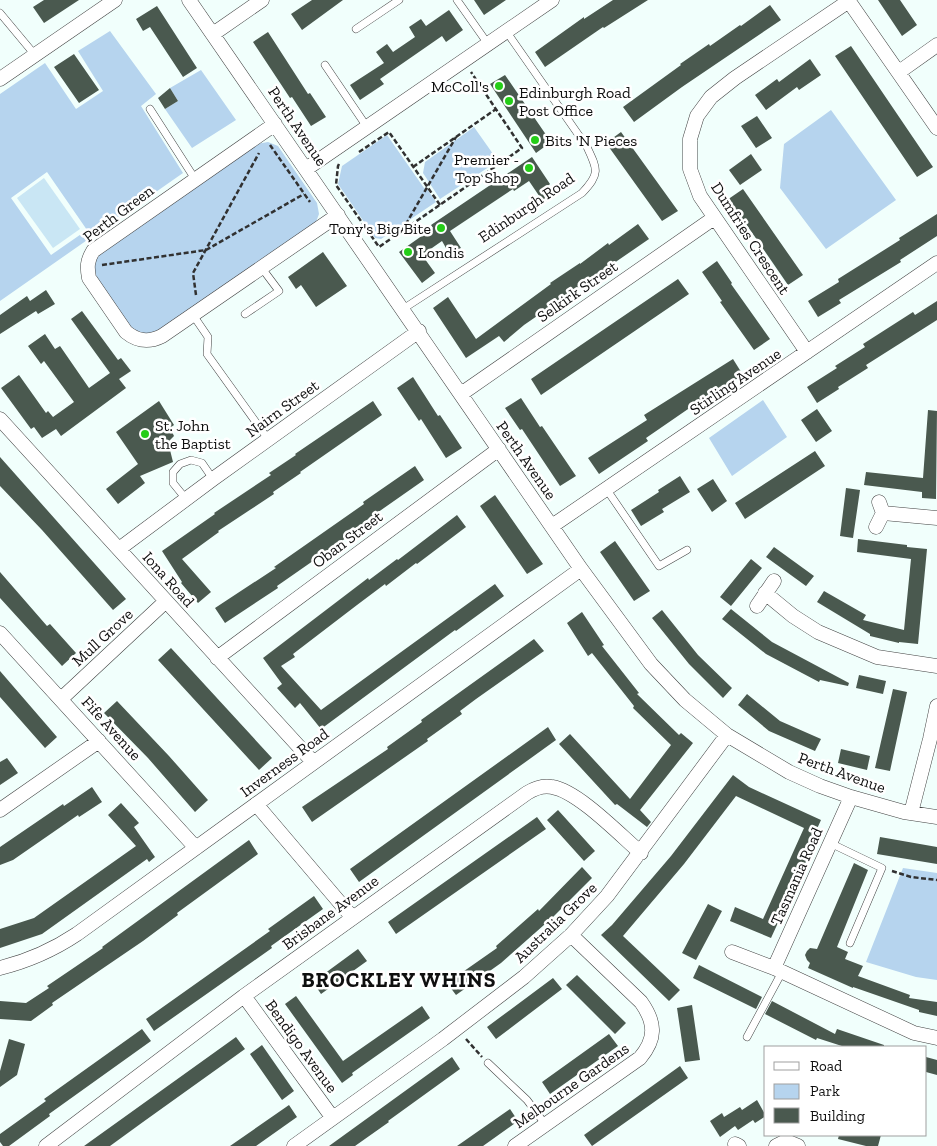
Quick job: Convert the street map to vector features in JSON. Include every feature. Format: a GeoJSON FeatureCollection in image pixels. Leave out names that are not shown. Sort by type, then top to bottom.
{"type":"FeatureCollection","features":[{"type":"Feature","properties":{"kind":"street"},"geometry":{"type":"LineString","coordinates":[[0,79],[114,0]]}},
{"type":"Feature","properties":{"kind":"street","name":"Perth Avenue"},"geometry":{"type":"LineString","coordinates":[[189,0],[581,569],[651,664],[685,700],[727,735],[789,772],[851,798],[911,813],[937,817]]}},
{"type":"Feature","properties":{"kind":"street"},"geometry":{"type":"LineString","coordinates":[[213,34],[262,0]]}},
{"type":"Feature","properties":{"kind":"street"},"geometry":{"type":"LineString","coordinates":[[306,169],[552,0]]}},
{"type":"Feature","properties":{"kind":"street"},"geometry":{"type":"LineString","coordinates":[[848,1],[937,128]]}},
{"type":"Feature","properties":{"kind":"street","name":"Dumfries Crescent"},"geometry":{"type":"LineString","coordinates":[[807,352],[700,196],[690,169],[690,138],[697,116],[711,97],[735,78],[848,1]]}},
{"type":"Feature","properties":{"kind":"street"},"geometry":{"type":"LineString","coordinates":[[899,72],[937,45]]}},
{"type":"Feature","properties":{"kind":"street","name":"Perth Green"},"geometry":{"type":"LineString","coordinates":[[275,124],[100,245],[88,258],[87,269],[89,278],[126,332],[133,338],[142,340],[156,339],[338,215]]}},
{"type":"Feature","properties":{"kind":"street","name":"Selkirk Street"},"geometry":{"type":"LineString","coordinates":[[461,394],[714,218]]}},
{"type":"Feature","properties":{"kind":"street","name":"Stirling Avenue"},"geometry":{"type":"LineString","coordinates":[[552,526],[937,263]]}},
{"type":"Feature","properties":{"kind":"street","name":"Nairn Street"},"geometry":{"type":"LineString","coordinates":[[119,550],[213,479],[418,331]]}},
{"type":"Feature","properties":{"kind":"street","name":"Iona Road"},"geometry":{"type":"LineString","coordinates":[[0,419],[313,762]]}},
{"type":"Feature","properties":{"kind":"street","name":"Oban Street"},"geometry":{"type":"LineString","coordinates":[[217,658],[499,449]]}},
{"type":"Feature","properties":{"kind":"street"},"geometry":{"type":"LineString","coordinates":[[876,528],[881,507],[937,518]]}},
{"type":"Feature","properties":{"kind":"street","name":"Inverness Road"},"geometry":{"type":"LineString","coordinates":[[0,968],[20,963],[60,944],[196,848],[581,569]]}},
{"type":"Feature","properties":{"kind":"street"},"geometry":{"type":"LineString","coordinates":[[757,606],[774,581]]}},
{"type":"Feature","properties":{"kind":"street"},"geometry":{"type":"LineString","coordinates":[[766,593],[793,616],[818,632],[876,657],[937,666]]}},
{"type":"Feature","properties":{"kind":"street","name":"Mull Grove"},"geometry":{"type":"LineString","coordinates":[[61,699],[166,601]]}},
{"type":"Feature","properties":{"kind":"street","name":"Fife Avenue"},"geometry":{"type":"LineString","coordinates":[[0,633],[196,848]]}},
{"type":"Feature","properties":{"kind":"street"},"geometry":{"type":"LineString","coordinates":[[911,813],[937,706]]}},
{"type":"Feature","properties":{"kind":"street","name":"Australia Grove"},"geometry":{"type":"LineString","coordinates":[[294,1146],[524,977],[571,935],[608,896],[641,854],[727,735]]}},
{"type":"Feature","properties":{"kind":"street"},"geometry":{"type":"LineString","coordinates":[[0,810],[99,741]]}},
{"type":"Feature","properties":{"kind":"street","name":"Brisbane Avenue"},"geometry":{"type":"LineString","coordinates":[[46,1146],[352,917],[527,792],[537,787],[551,786],[565,790],[579,799],[641,854]]}},
{"type":"Feature","properties":{"kind":"street","name":"Tasmania Road"},"geometry":{"type":"LineString","coordinates":[[778,970],[830,843],[851,798]]}},
{"type":"Feature","properties":{"kind":"street"},"geometry":{"type":"LineString","coordinates":[[256,804],[352,917]]}},
{"type":"Feature","properties":{"kind":"street","name":"Melbourne Gardens"},"geometry":{"type":"LineString","coordinates":[[514,1146],[640,1058],[647,1050],[652,1038],[653,1025],[649,1014],[641,1002],[571,935]]}},
{"type":"Feature","properties":{"kind":"street"},"geometry":{"type":"LineString","coordinates":[[732,952],[778,970],[914,1033],[937,1038]]}},
{"type":"Feature","properties":{"kind":"street","name":"Bendigo Avenue"},"geometry":{"type":"LineString","coordinates":[[244,996],[332,1117]]}},
{"type":"Feature","properties":{"kind":"street"},"geometry":{"type":"LineString","coordinates":[[776,1146],[786,1141],[798,1146]]}},
{"type":"Feature","properties":{"kind":"lane"},"geometry":{"type":"LineString","coordinates":[[356,30],[399,0]]}},
{"type":"Feature","properties":{"kind":"lane"},"geometry":{"type":"LineString","coordinates":[[457,0],[488,44]]}},
{"type":"Feature","properties":{"kind":"lane"},"geometry":{"type":"LineString","coordinates":[[0,13],[35,55]]}},
{"type":"Feature","properties":{"kind":"lane","name":"Edinburgh Road"},"geometry":{"type":"LineString","coordinates":[[403,310],[582,193],[594,180],[596,168],[587,147],[506,31]]}},
{"type":"Feature","properties":{"kind":"lane"},"geometry":{"type":"LineString","coordinates":[[325,65],[367,127]]}},
{"type":"Feature","properties":{"kind":"lane"},"geometry":{"type":"LineString","coordinates":[[150,109],[195,179]]}},
{"type":"Feature","properties":{"kind":"lane"},"geometry":{"type":"LineString","coordinates":[[245,314],[279,291],[261,267]]}},
{"type":"Feature","properties":{"kind":"lane"},"geometry":{"type":"LineString","coordinates":[[195,313],[208,337],[207,354],[268,439]]}},
{"type":"Feature","properties":{"kind":"lane"},"geometry":{"type":"LineString","coordinates":[[186,500],[173,482],[173,472],[180,464],[191,460],[202,463],[213,479]]}},
{"type":"Feature","properties":{"kind":"lane"},"geometry":{"type":"LineString","coordinates":[[607,490],[659,566],[687,550]]}},
{"type":"Feature","properties":{"kind":"lane"},"geometry":{"type":"LineString","coordinates":[[830,843],[882,868],[850,943]]}},
{"type":"Feature","properties":{"kind":"lane"},"geometry":{"type":"LineString","coordinates":[[747,1037],[778,970]]}},
{"type":"Feature","properties":{"kind":"lane"},"geometry":{"type":"LineString","coordinates":[[488,1064],[527,1100],[545,1124]]}},
{"type":"Feature","properties":{"kind":"path"},"geometry":{"type":"LineString","coordinates":[[345,161],[338,166],[336,184],[379,247],[522,148],[470,71],[476,67]]}},
{"type":"Feature","properties":{"kind":"path"},"geometry":{"type":"LineString","coordinates":[[413,167],[496,109]]}},
{"type":"Feature","properties":{"kind":"path"},"geometry":{"type":"LineString","coordinates":[[352,156],[389,132],[440,205]]}},
{"type":"Feature","properties":{"kind":"path"},"geometry":{"type":"LineString","coordinates":[[401,232],[456,137]]}},
{"type":"Feature","properties":{"kind":"path"},"geometry":{"type":"LineString","coordinates":[[268,142],[314,208]]}},
{"type":"Feature","properties":{"kind":"path"},"geometry":{"type":"LineString","coordinates":[[195,313],[193,273],[259,153],[254,146]]}},
{"type":"Feature","properties":{"kind":"path"},"geometry":{"type":"LineString","coordinates":[[93,267],[206,250],[304,194]]}},
{"type":"Feature","properties":{"kind":"path"},"geometry":{"type":"LineString","coordinates":[[882,868],[911,877],[937,880]]}},
{"type":"Feature","properties":{"kind":"path"},"geometry":{"type":"LineString","coordinates":[[457,1028],[488,1064]]}},
{"type":"Feature","properties":{"kind":"green space"},"geometry":{"type":"Polygon","coordinates":[[[110,31],[156,94],[141,106],[183,173],[0,301],[0,94],[45,63],[76,109],[103,91],[78,51],[110,31]],[[47,172],[11,198],[51,255],[87,230],[47,172]]]}},
{"type":"Feature","properties":{"kind":"green space"},"geometry":{"type":"Polygon","coordinates":[[[201,70],[236,120],[192,148],[165,109],[178,101],[170,88],[201,70]]]}},
{"type":"Feature","properties":{"kind":"green space"},"geometry":{"type":"Polygon","coordinates":[[[831,110],[896,200],[826,249],[780,188],[784,144],[831,110]]]}},
{"type":"Feature","properties":{"kind":"green space"},"geometry":{"type":"Polygon","coordinates":[[[474,127],[498,161],[440,199],[423,173],[425,162],[474,127]]]}},
{"type":"Feature","properties":{"kind":"green space"},"geometry":{"type":"Polygon","coordinates":[[[387,135],[436,202],[381,239],[375,238],[338,184],[342,166],[387,135]]]}},
{"type":"Feature","properties":{"kind":"green space"},"geometry":{"type":"Polygon","coordinates":[[[268,142],[278,146],[317,203],[319,214],[316,222],[155,334],[145,336],[130,329],[94,275],[96,257],[257,144],[268,142]]]}},
{"type":"Feature","properties":{"kind":"green space"},"geometry":{"type":"Polygon","coordinates":[[[763,400],[787,437],[732,476],[709,438],[763,400]]]}},
{"type":"Feature","properties":{"kind":"green space"},"geometry":{"type":"Polygon","coordinates":[[[903,868],[937,873],[937,980],[916,977],[866,962],[903,868]]]}},
{"type":"Feature","properties":{"kind":"shaded area"},"geometry":{"type":"Polygon","coordinates":[[[44,178],[80,229],[53,248],[17,198],[44,178]]]}},
{"type":"Feature","properties":{"kind":"building"},"geometry":{"type":"Polygon","coordinates":[[[44,0],[79,0],[44,23],[33,7],[44,0]]]}},
{"type":"Feature","properties":{"kind":"building"},"geometry":{"type":"Polygon","coordinates":[[[312,0],[343,0],[302,30],[291,14],[312,0]]]}},
{"type":"Feature","properties":{"kind":"building"},"geometry":{"type":"Polygon","coordinates":[[[474,0],[506,0],[484,15],[474,0]]]}},
{"type":"Feature","properties":{"kind":"building"},"geometry":{"type":"Polygon","coordinates":[[[613,0],[648,0],[603,27],[545,67],[535,52],[584,17],[584,19],[613,0]]]}},
{"type":"Feature","properties":{"kind":"building"},"geometry":{"type":"Polygon","coordinates":[[[878,0],[900,0],[917,25],[902,36],[878,0]]]}},
{"type":"Feature","properties":{"kind":"building"},"geometry":{"type":"Polygon","coordinates":[[[770,5],[781,20],[634,122],[623,107],[680,64],[709,44],[710,46],[741,26],[770,5]]]}},
{"type":"Feature","properties":{"kind":"building"},"geometry":{"type":"Polygon","coordinates":[[[157,6],[197,68],[183,77],[150,27],[143,31],[136,19],[157,6]]]}},
{"type":"Feature","properties":{"kind":"building"},"geometry":{"type":"Polygon","coordinates":[[[449,10],[463,30],[446,42],[442,36],[380,79],[384,84],[360,100],[350,85],[384,63],[376,52],[387,44],[393,52],[415,37],[409,27],[421,19],[426,26],[449,10]]]}},
{"type":"Feature","properties":{"kind":"building"},"geometry":{"type":"Polygon","coordinates":[[[268,32],[308,94],[310,93],[326,117],[311,126],[253,42],[268,32]]]}},
{"type":"Feature","properties":{"kind":"building"},"geometry":{"type":"Polygon","coordinates":[[[851,46],[933,167],[917,177],[835,56],[851,46]]]}},
{"type":"Feature","properties":{"kind":"building"},"geometry":{"type":"Polygon","coordinates":[[[74,54],[99,90],[79,103],[54,67],[74,54]]]}},
{"type":"Feature","properties":{"kind":"building"},"geometry":{"type":"Polygon","coordinates":[[[810,59],[821,75],[799,90],[797,87],[766,110],[755,95],[777,79],[779,82],[810,59]]]}},
{"type":"Feature","properties":{"kind":"building"},"geometry":{"type":"Polygon","coordinates":[[[505,75],[551,142],[536,153],[490,84],[505,75]]]}},
{"type":"Feature","properties":{"kind":"building"},"geometry":{"type":"Polygon","coordinates":[[[170,88],[178,101],[165,109],[158,98],[170,88]]]}},
{"type":"Feature","properties":{"kind":"building"},"geometry":{"type":"Polygon","coordinates":[[[757,116],[772,138],[756,148],[741,126],[757,116]]]}},
{"type":"Feature","properties":{"kind":"building"},"geometry":{"type":"Polygon","coordinates":[[[621,132],[678,211],[662,221],[606,143],[621,132]]]}},
{"type":"Feature","properties":{"kind":"building"},"geometry":{"type":"Polygon","coordinates":[[[751,154],[762,170],[740,185],[729,170],[751,154]]]}},
{"type":"Feature","properties":{"kind":"building"},"geometry":{"type":"Polygon","coordinates":[[[532,157],[550,184],[547,187],[553,197],[544,203],[529,181],[514,191],[513,189],[450,231],[461,248],[450,255],[442,241],[422,255],[435,273],[422,283],[399,252],[433,228],[431,225],[532,157]]]}},
{"type":"Feature","properties":{"kind":"building"},"geometry":{"type":"Polygon","coordinates":[[[743,189],[803,275],[788,285],[744,221],[742,222],[727,200],[743,189]]]}},
{"type":"Feature","properties":{"kind":"building"},"geometry":{"type":"Polygon","coordinates":[[[937,214],[937,236],[900,260],[901,262],[839,300],[841,303],[818,317],[808,301],[839,282],[838,279],[937,214]]]}},
{"type":"Feature","properties":{"kind":"building"},"geometry":{"type":"Polygon","coordinates":[[[638,224],[649,239],[524,325],[504,342],[499,336],[466,358],[433,308],[448,297],[476,339],[550,283],[638,224]]]}},
{"type":"Feature","properties":{"kind":"building"},"geometry":{"type":"Polygon","coordinates":[[[323,252],[347,286],[316,307],[301,285],[296,289],[288,277],[323,252]]]}},
{"type":"Feature","properties":{"kind":"building"},"geometry":{"type":"Polygon","coordinates":[[[717,261],[770,339],[754,350],[720,302],[722,301],[702,272],[717,261]]]}},
{"type":"Feature","properties":{"kind":"building"},"geometry":{"type":"Polygon","coordinates":[[[678,279],[689,294],[541,395],[531,379],[678,279]]]}},
{"type":"Feature","properties":{"kind":"building"},"geometry":{"type":"Polygon","coordinates":[[[46,290],[55,304],[38,314],[36,311],[0,334],[0,315],[27,296],[30,301],[46,290]]]}},
{"type":"Feature","properties":{"kind":"building"},"geometry":{"type":"Polygon","coordinates":[[[937,301],[937,320],[866,365],[868,368],[817,403],[807,387],[865,347],[863,344],[913,312],[915,315],[937,301]]]}},
{"type":"Feature","properties":{"kind":"building"},"geometry":{"type":"Polygon","coordinates":[[[82,311],[118,360],[121,358],[131,371],[119,379],[126,388],[61,436],[56,429],[42,438],[34,427],[31,429],[1,388],[19,375],[46,413],[48,411],[53,417],[74,402],[44,361],[41,364],[28,346],[45,334],[55,349],[60,346],[89,388],[110,373],[71,319],[82,311]]]}},
{"type":"Feature","properties":{"kind":"building"},"geometry":{"type":"Polygon","coordinates":[[[733,359],[743,375],[691,407],[646,438],[648,441],[599,474],[588,458],[647,420],[644,415],[733,359]]]}},
{"type":"Feature","properties":{"kind":"building"},"geometry":{"type":"Polygon","coordinates":[[[413,377],[438,416],[440,415],[462,448],[446,458],[421,419],[419,421],[397,388],[413,377]]]}},
{"type":"Feature","properties":{"kind":"building"},"geometry":{"type":"Polygon","coordinates":[[[521,398],[576,476],[560,486],[522,429],[520,430],[505,408],[521,398]]]}},
{"type":"Feature","properties":{"kind":"building","name":"St. John the Baptist"},"geometry":{"type":"Polygon","coordinates":[[[159,401],[174,425],[170,428],[174,436],[168,442],[173,462],[140,476],[145,483],[118,504],[106,489],[138,464],[116,432],[159,401]]]}},
{"type":"Feature","properties":{"kind":"building"},"geometry":{"type":"Polygon","coordinates":[[[373,401],[382,415],[300,472],[273,492],[274,494],[218,531],[182,559],[211,592],[198,603],[181,583],[162,551],[271,475],[269,473],[295,454],[373,401]]]}},
{"type":"Feature","properties":{"kind":"building"},"geometry":{"type":"Polygon","coordinates":[[[817,409],[832,431],[816,442],[801,420],[817,409]]]}},
{"type":"Feature","properties":{"kind":"building"},"geometry":{"type":"Polygon","coordinates":[[[928,410],[937,411],[936,499],[922,498],[922,492],[864,485],[866,472],[923,478],[928,410]]]}},
{"type":"Feature","properties":{"kind":"building"},"geometry":{"type":"Polygon","coordinates":[[[815,451],[825,466],[745,519],[735,503],[815,451]]]}},
{"type":"Feature","properties":{"kind":"building"},"geometry":{"type":"Polygon","coordinates":[[[0,457],[126,599],[113,610],[0,486],[0,457]]]}},
{"type":"Feature","properties":{"kind":"building"},"geometry":{"type":"Polygon","coordinates":[[[415,466],[424,480],[364,522],[366,524],[277,586],[278,588],[225,623],[215,608],[276,568],[274,567],[415,466]]]}},
{"type":"Feature","properties":{"kind":"building"},"geometry":{"type":"Polygon","coordinates":[[[680,476],[690,492],[662,509],[664,512],[641,526],[631,510],[680,476]]]}},
{"type":"Feature","properties":{"kind":"building"},"geometry":{"type":"Polygon","coordinates":[[[713,479],[727,501],[712,512],[697,489],[713,479]]]}},
{"type":"Feature","properties":{"kind":"building"},"geometry":{"type":"Polygon","coordinates":[[[846,488],[860,490],[853,538],[840,536],[846,488]]]}},
{"type":"Feature","properties":{"kind":"building"},"geometry":{"type":"Polygon","coordinates":[[[495,495],[543,564],[527,574],[480,506],[495,495]]]}},
{"type":"Feature","properties":{"kind":"building"},"geometry":{"type":"Polygon","coordinates":[[[457,515],[466,527],[417,564],[386,586],[385,584],[357,605],[293,654],[295,657],[281,666],[321,710],[495,584],[504,596],[321,729],[300,703],[295,708],[277,688],[282,684],[263,658],[368,578],[369,580],[398,560],[457,515]]]}},
{"type":"Feature","properties":{"kind":"building"},"geometry":{"type":"Polygon","coordinates":[[[858,539],[927,549],[918,644],[899,643],[870,636],[870,634],[817,602],[824,591],[866,615],[863,620],[904,630],[911,559],[857,552],[858,539]]]}},
{"type":"Feature","properties":{"kind":"building"},"geometry":{"type":"Polygon","coordinates":[[[615,541],[650,591],[634,601],[600,552],[615,541]]]}},
{"type":"Feature","properties":{"kind":"building"},"geometry":{"type":"Polygon","coordinates":[[[774,547],[814,576],[806,586],[766,557],[774,547]]]}},
{"type":"Feature","properties":{"kind":"building"},"geometry":{"type":"Polygon","coordinates":[[[751,559],[762,568],[731,606],[720,597],[751,559]]]}},
{"type":"Feature","properties":{"kind":"building"},"geometry":{"type":"Polygon","coordinates":[[[0,572],[47,626],[50,624],[76,653],[62,666],[0,598],[0,572]]]}},
{"type":"Feature","properties":{"kind":"building"},"geometry":{"type":"Polygon","coordinates":[[[731,609],[772,642],[849,683],[848,686],[820,680],[819,682],[766,654],[722,619],[731,609]]]}},
{"type":"Feature","properties":{"kind":"building"},"geometry":{"type":"Polygon","coordinates":[[[662,610],[698,655],[732,688],[723,698],[689,664],[652,618],[662,610]]]}},
{"type":"Feature","properties":{"kind":"building"},"geometry":{"type":"Polygon","coordinates":[[[582,612],[604,645],[602,646],[639,693],[637,694],[679,735],[681,733],[693,743],[640,810],[651,822],[647,827],[617,804],[615,805],[559,744],[570,734],[630,799],[671,745],[633,708],[634,706],[592,653],[588,656],[567,623],[582,612]]]}},
{"type":"Feature","properties":{"kind":"building"},"geometry":{"type":"Polygon","coordinates":[[[534,639],[544,651],[460,711],[462,714],[427,739],[428,741],[312,822],[302,807],[388,749],[387,747],[422,722],[421,720],[534,639]]]}},
{"type":"Feature","properties":{"kind":"building"},"geometry":{"type":"Polygon","coordinates":[[[171,648],[272,758],[259,770],[158,660],[171,648]]]}},
{"type":"Feature","properties":{"kind":"building"},"geometry":{"type":"Polygon","coordinates":[[[0,671],[57,737],[45,748],[0,697],[0,671]]]}},
{"type":"Feature","properties":{"kind":"building"},"geometry":{"type":"Polygon","coordinates":[[[859,675],[886,681],[883,694],[856,688],[859,675]]]}},
{"type":"Feature","properties":{"kind":"building"},"geometry":{"type":"Polygon","coordinates":[[[893,689],[907,692],[890,771],[875,768],[893,689]]]}},
{"type":"Feature","properties":{"kind":"building"},"geometry":{"type":"Polygon","coordinates":[[[747,694],[780,721],[821,739],[815,751],[769,731],[738,705],[747,694]]]}},
{"type":"Feature","properties":{"kind":"building"},"geometry":{"type":"Polygon","coordinates":[[[117,701],[208,800],[195,812],[148,758],[104,713],[117,701]]]}},
{"type":"Feature","properties":{"kind":"building"},"geometry":{"type":"Polygon","coordinates":[[[548,727],[556,740],[359,882],[350,869],[548,727]]]}},
{"type":"Feature","properties":{"kind":"building"},"geometry":{"type":"Polygon","coordinates":[[[841,749],[870,756],[867,770],[838,763],[841,749]]]}},
{"type":"Feature","properties":{"kind":"building"},"geometry":{"type":"Polygon","coordinates":[[[7,758],[18,773],[0,785],[0,762],[7,758]]]}},
{"type":"Feature","properties":{"kind":"building"},"geometry":{"type":"Polygon","coordinates":[[[733,775],[749,787],[821,820],[811,842],[814,844],[771,938],[730,921],[735,907],[763,919],[804,828],[736,796],[684,864],[623,936],[680,990],[669,1001],[601,935],[612,925],[671,856],[733,775]]]}},
{"type":"Feature","properties":{"kind":"building"},"geometry":{"type":"Polygon","coordinates":[[[92,787],[102,802],[79,817],[78,815],[13,860],[0,865],[0,847],[63,804],[64,806],[92,787]]]}},
{"type":"Feature","properties":{"kind":"building"},"geometry":{"type":"Polygon","coordinates":[[[121,803],[139,823],[134,827],[155,857],[149,862],[147,859],[42,934],[0,948],[0,929],[34,918],[136,846],[108,815],[121,803]]]}},
{"type":"Feature","properties":{"kind":"building"},"geometry":{"type":"Polygon","coordinates":[[[558,810],[595,851],[584,861],[547,820],[558,810]]]}},
{"type":"Feature","properties":{"kind":"building"},"geometry":{"type":"Polygon","coordinates":[[[537,817],[546,829],[396,934],[388,922],[537,817]]]}},
{"type":"Feature","properties":{"kind":"building"},"geometry":{"type":"Polygon","coordinates":[[[880,837],[937,847],[937,864],[877,854],[880,837]]]}},
{"type":"Feature","properties":{"kind":"building"},"geometry":{"type":"Polygon","coordinates":[[[249,840],[258,854],[177,913],[178,915],[143,941],[52,1003],[53,1005],[31,1021],[0,1019],[0,1001],[26,1003],[249,840]]]}},
{"type":"Feature","properties":{"kind":"building"},"geometry":{"type":"Polygon","coordinates":[[[854,863],[868,870],[837,947],[848,952],[845,959],[863,966],[858,976],[910,995],[909,998],[937,1002],[937,1016],[919,1012],[919,1010],[853,988],[808,968],[810,963],[805,955],[810,948],[817,949],[854,863]]]}},
{"type":"Feature","properties":{"kind":"building"},"geometry":{"type":"Polygon","coordinates":[[[582,867],[592,878],[553,917],[501,963],[456,995],[447,983],[497,948],[496,946],[538,909],[539,911],[582,867]]]}},
{"type":"Feature","properties":{"kind":"building"},"geometry":{"type":"Polygon","coordinates":[[[314,896],[323,909],[271,946],[272,948],[154,1031],[146,1019],[270,931],[268,929],[314,896]]]}},
{"type":"Feature","properties":{"kind":"building"},"geometry":{"type":"Polygon","coordinates":[[[708,904],[722,911],[696,960],[682,953],[708,904]]]}},
{"type":"Feature","properties":{"kind":"building"},"geometry":{"type":"Polygon","coordinates":[[[358,949],[367,961],[321,994],[313,982],[358,949]]]}},
{"type":"Feature","properties":{"kind":"building"},"geometry":{"type":"Polygon","coordinates":[[[699,965],[762,997],[756,1009],[693,978],[699,965]]]}},
{"type":"Feature","properties":{"kind":"building"},"geometry":{"type":"Polygon","coordinates":[[[577,975],[626,1023],[615,1034],[566,985],[577,975]]]}},
{"type":"Feature","properties":{"kind":"building"},"geometry":{"type":"Polygon","coordinates":[[[553,978],[562,989],[496,1039],[487,1027],[553,978]]]}},
{"type":"Feature","properties":{"kind":"building"},"geometry":{"type":"Polygon","coordinates":[[[296,996],[343,1061],[422,1006],[430,1018],[352,1073],[353,1075],[342,1083],[285,1004],[296,996]]]}},
{"type":"Feature","properties":{"kind":"building"},"geometry":{"type":"Polygon","coordinates":[[[772,1001],[835,1034],[837,1029],[884,1046],[842,1046],[817,1038],[816,1040],[765,1014],[772,1001]]]}},
{"type":"Feature","properties":{"kind":"building"},"geometry":{"type":"Polygon","coordinates":[[[692,1005],[700,1060],[685,1062],[677,1008],[692,1005]]]}},
{"type":"Feature","properties":{"kind":"building"},"geometry":{"type":"Polygon","coordinates":[[[142,1029],[151,1041],[49,1114],[50,1116],[9,1146],[3,1146],[0,1142],[0,1134],[46,1101],[44,1099],[142,1029]]]}},
{"type":"Feature","properties":{"kind":"building"},"geometry":{"type":"Polygon","coordinates":[[[609,1034],[618,1046],[550,1094],[542,1082],[609,1034]]]}},
{"type":"Feature","properties":{"kind":"building"},"geometry":{"type":"Polygon","coordinates":[[[236,1037],[245,1049],[110,1146],[84,1146],[236,1037]]]}},
{"type":"Feature","properties":{"kind":"building"},"geometry":{"type":"Polygon","coordinates":[[[9,1039],[25,1044],[17,1075],[0,1087],[0,1071],[9,1039]]]}},
{"type":"Feature","properties":{"kind":"building"},"geometry":{"type":"Polygon","coordinates":[[[262,1045],[294,1091],[282,1100],[250,1054],[262,1045]]]}},
{"type":"Feature","properties":{"kind":"building"},"geometry":{"type":"Polygon","coordinates":[[[452,1057],[460,1069],[389,1122],[355,1146],[329,1146],[452,1057]]]}},
{"type":"Feature","properties":{"kind":"building"},"geometry":{"type":"Polygon","coordinates":[[[927,1057],[937,1060],[937,1075],[927,1072],[927,1057]]]}},
{"type":"Feature","properties":{"kind":"building"},"geometry":{"type":"Polygon","coordinates":[[[680,1066],[688,1078],[592,1146],[584,1135],[680,1066]]]}},
{"type":"Feature","properties":{"kind":"building"},"geometry":{"type":"Polygon","coordinates":[[[757,1100],[764,1112],[764,1117],[755,1123],[753,1120],[738,1130],[735,1126],[720,1137],[710,1121],[722,1113],[724,1117],[740,1107],[742,1110],[757,1100]]]}},
{"type":"Feature","properties":{"kind":"building"},"geometry":{"type":"Polygon","coordinates":[[[289,1105],[297,1117],[256,1146],[230,1146],[289,1105]]]}},
{"type":"Feature","properties":{"kind":"building"},"geometry":{"type":"Polygon","coordinates":[[[510,1109],[518,1121],[483,1146],[457,1146],[510,1109]]]}},
{"type":"Feature","properties":{"kind":"building"},"geometry":{"type":"Polygon","coordinates":[[[839,1136],[881,1136],[878,1146],[866,1146],[838,1139],[839,1136]]]}},
{"type":"Feature","properties":{"kind":"place","name":"McColl's"},"geometry":{"type":"Point","coordinates":[499,86]}},
{"type":"Feature","properties":{"kind":"place","name":"Edinburgh Road Post Office"},"geometry":{"type":"Point","coordinates":[509,101]}},
{"type":"Feature","properties":{"kind":"place","name":"Bits 'N Pieces"},"geometry":{"type":"Point","coordinates":[535,140]}},
{"type":"Feature","properties":{"kind":"place","name":"Premier - Top Shop"},"geometry":{"type":"Point","coordinates":[529,168]}},
{"type":"Feature","properties":{"kind":"place","name":"Tony's Big Bite"},"geometry":{"type":"Point","coordinates":[441,228]}},
{"type":"Feature","properties":{"kind":"place","name":"Londis"},"geometry":{"type":"Point","coordinates":[408,252]}},
{"type":"Feature","properties":{"kind":"place","name":"St. John the Baptist"},"geometry":{"type":"Point","coordinates":[145,434]}},
{"type":"Feature","properties":{"kind":"district","name":"BROCKLEY WHINS"},"geometry":{"type":"Point","coordinates":[399,980]}}]}
